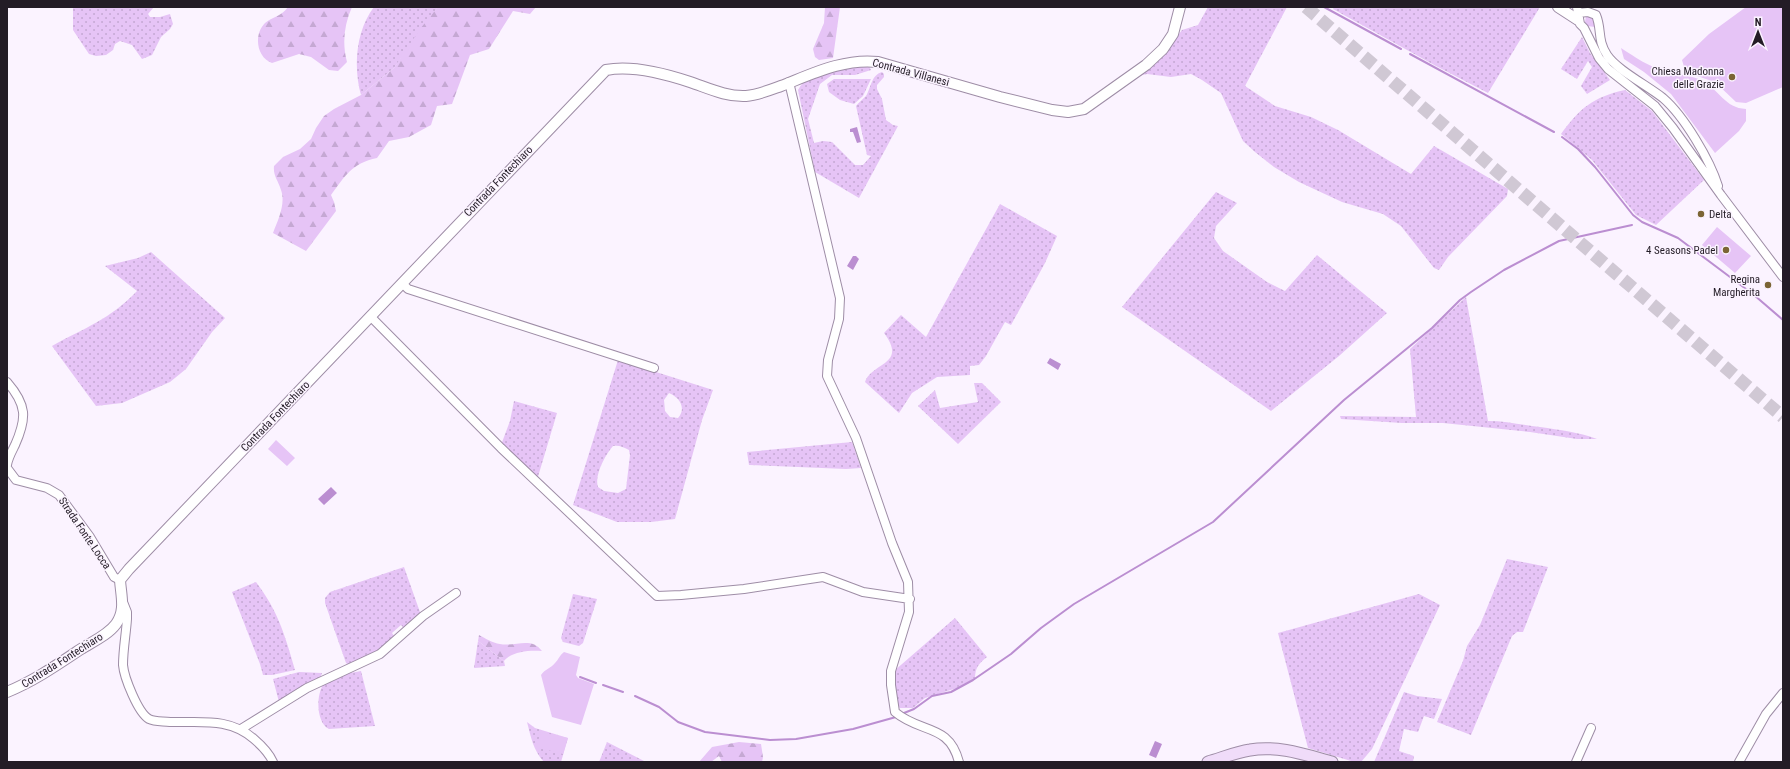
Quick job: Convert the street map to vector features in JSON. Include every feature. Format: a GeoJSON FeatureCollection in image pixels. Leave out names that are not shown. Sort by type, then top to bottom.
{"type":"FeatureCollection","features":[{"type":"Feature","properties":{"kind":"main road"},"geometry":{"type":"LineString","coordinates":[[1208,762],[1244,751],[1279,749],[1332,762]]}},
{"type":"Feature","properties":{"kind":"street","name":"Contrada Villanesi"},"geometry":{"type":"LineString","coordinates":[[551,126],[599,76],[606,70],[618,68],[678,78],[732,96],[748,96],[762,93],[834,66],[856,61],[869,61],[878,62],[1000,97],[1052,110],[1068,112],[1084,109],[1146,65],[1163,49],[1173,34],[1180,7]]}},
{"type":"Feature","properties":{"kind":"street"},"geometry":{"type":"LineString","coordinates":[[1558,7],[1579,17],[1598,30]]}},
{"type":"Feature","properties":{"kind":"street"},"geometry":{"type":"LineString","coordinates":[[1579,17],[1585,12],[1596,15],[1600,25],[1598,30],[1599,38],[1608,56],[1616,64],[1664,99],[1691,132],[1714,171],[1721,195]]}},
{"type":"Feature","properties":{"kind":"street"},"geometry":{"type":"LineString","coordinates":[[1579,17],[1599,58],[1608,69],[1655,106],[1673,128],[1783,277]]}},
{"type":"Feature","properties":{"kind":"street"},"geometry":{"type":"LineString","coordinates":[[789,82],[840,298],[839,319],[828,360],[827,376],[856,438],[892,543],[908,582],[910,599],[909,612],[891,672],[891,685],[895,712],[904,720],[920,727],[937,731],[945,737],[952,744],[959,762]]}},
{"type":"Feature","properties":{"kind":"street","name":"Contrada Fontechiaro"},"geometry":{"type":"LineString","coordinates":[[7,692],[27,683],[99,638],[116,625],[123,602],[120,580],[551,126]]}},
{"type":"Feature","properties":{"kind":"street"},"geometry":{"type":"LineString","coordinates":[[402,283],[408,289],[654,368]]}},
{"type":"Feature","properties":{"kind":"street"},"geometry":{"type":"LineString","coordinates":[[370,316],[501,448],[657,596],[744,589],[824,577],[863,592],[910,599]]}},
{"type":"Feature","properties":{"kind":"street","name":"Strada Fonte Locca"},"geometry":{"type":"LineString","coordinates":[[7,382],[18,396],[22,405],[24,419],[23,426],[7,466],[16,480],[47,488],[59,494],[90,537],[114,577],[120,580]]}},
{"type":"Feature","properties":{"kind":"street"},"geometry":{"type":"LineString","coordinates":[[241,729],[307,688],[380,654],[423,616],[456,593]]}},
{"type":"Feature","properties":{"kind":"street"},"geometry":{"type":"LineString","coordinates":[[123,602],[127,612],[123,665],[125,675],[142,713],[148,719],[157,721],[203,721],[241,729],[260,745],[271,757],[273,762]]}},
{"type":"Feature","properties":{"kind":"street"},"geometry":{"type":"LineString","coordinates":[[1739,762],[1766,714],[1783,693]]}},
{"type":"Feature","properties":{"kind":"street"},"geometry":{"type":"LineString","coordinates":[[1576,762],[1591,728]]}},
{"type":"Feature","properties":{"kind":"green space"},"geometry":{"type":"Polygon","coordinates":[[[73,7],[154,7],[148,14],[150,17],[160,17],[170,14],[173,24],[161,37],[152,55],[142,59],[132,45],[120,41],[115,44],[113,50],[106,55],[96,56],[89,54],[73,30],[73,7]]]}},
{"type":"Feature","properties":{"kind":"green space"},"geometry":{"type":"Polygon","coordinates":[[[288,7],[352,7],[347,21],[344,41],[347,62],[338,71],[329,70],[311,57],[299,54],[272,63],[263,56],[258,46],[261,28],[265,23],[286,10],[288,7]]]}},
{"type":"Feature","properties":{"kind":"green space"},"geometry":{"type":"Polygon","coordinates":[[[374,7],[438,7],[394,68],[361,95],[357,73],[358,49],[363,27],[374,7]]]}},
{"type":"Feature","properties":{"kind":"green space"},"geometry":{"type":"Polygon","coordinates":[[[438,7],[536,7],[530,14],[513,11],[489,49],[470,55],[452,104],[437,106],[431,125],[409,137],[389,141],[377,158],[361,163],[345,176],[331,195],[336,211],[306,251],[273,233],[281,212],[283,201],[281,190],[274,173],[274,166],[283,157],[300,149],[311,139],[324,116],[361,95],[394,68],[420,29],[438,7]]]}},
{"type":"Feature","properties":{"kind":"green space"},"geometry":{"type":"Polygon","coordinates":[[[825,7],[840,7],[833,58],[819,60],[815,57],[813,49],[824,23],[825,7]]]}},
{"type":"Feature","properties":{"kind":"green space"},"geometry":{"type":"Polygon","coordinates":[[[1208,7],[1287,7],[1245,86],[1275,106],[1311,117],[1338,130],[1411,174],[1434,146],[1508,189],[1507,196],[1448,257],[1439,270],[1434,268],[1401,226],[1383,214],[1342,202],[1299,182],[1274,167],[1255,152],[1243,141],[1221,93],[1202,80],[1191,74],[1171,77],[1147,74],[1130,78],[1153,65],[1161,58],[1182,30],[1198,25],[1208,7]]]}},
{"type":"Feature","properties":{"kind":"green space"},"geometry":{"type":"Polygon","coordinates":[[[1334,7],[1540,7],[1488,93],[1333,9],[1334,7]]]}},
{"type":"Feature","properties":{"kind":"green space"},"geometry":{"type":"Polygon","coordinates":[[[1746,7],[1783,7],[1783,87],[1746,103],[1736,102],[1715,82],[1688,73],[1685,70],[1682,60],[1709,34],[1746,7]]]}},
{"type":"Feature","properties":{"kind":"green space"},"geometry":{"type":"Polygon","coordinates":[[[1586,16],[1594,16],[1595,27],[1587,26],[1585,22],[1586,16]]]}},
{"type":"Feature","properties":{"kind":"green space"},"geometry":{"type":"Polygon","coordinates":[[[1582,37],[1590,53],[1610,80],[1587,94],[1581,86],[1592,67],[1588,61],[1577,79],[1561,69],[1582,37]]]}},
{"type":"Feature","properties":{"kind":"green space"},"geometry":{"type":"Polygon","coordinates":[[[1621,48],[1653,67],[1694,77],[1703,81],[1727,102],[1739,108],[1746,109],[1746,121],[1739,131],[1715,153],[1671,94],[1644,72],[1624,59],[1621,48]]]}},
{"type":"Feature","properties":{"kind":"green space"},"geometry":{"type":"Polygon","coordinates":[[[869,66],[871,70],[855,75],[832,75],[820,84],[808,119],[814,143],[823,141],[832,142],[855,165],[863,165],[871,156],[867,155],[856,106],[868,93],[873,79],[882,72],[884,74],[884,77],[877,85],[877,89],[882,99],[886,120],[893,125],[898,126],[859,198],[815,172],[798,90],[811,77],[820,73],[840,68],[869,66]]]}},
{"type":"Feature","properties":{"kind":"green space"},"geometry":{"type":"Polygon","coordinates":[[[834,79],[871,79],[863,96],[854,104],[840,100],[829,92],[827,84],[834,79]]]}},
{"type":"Feature","properties":{"kind":"green space"},"geometry":{"type":"Polygon","coordinates":[[[1625,90],[1652,111],[1704,180],[1656,225],[1636,215],[1592,160],[1561,134],[1581,110],[1588,105],[1604,96],[1625,90]]]}},
{"type":"Feature","properties":{"kind":"green space"},"geometry":{"type":"Polygon","coordinates":[[[1216,192],[1237,203],[1216,226],[1214,238],[1223,251],[1267,282],[1285,291],[1317,255],[1387,313],[1339,356],[1271,411],[1122,307],[1216,192]]]}},
{"type":"Feature","properties":{"kind":"green space"},"geometry":{"type":"Polygon","coordinates":[[[1000,204],[1057,236],[1045,263],[1011,325],[1005,322],[986,356],[979,365],[970,366],[970,375],[937,377],[912,393],[899,413],[865,382],[874,370],[886,362],[890,357],[892,351],[890,343],[884,333],[901,315],[926,337],[1000,204]]]}},
{"type":"Feature","properties":{"kind":"green space","name":"4 Seasons Padel"},"geometry":{"type":"Polygon","coordinates":[[[1717,227],[1751,256],[1735,273],[1702,245],[1717,227]]]}},
{"type":"Feature","properties":{"kind":"green space"},"geometry":{"type":"Polygon","coordinates":[[[151,252],[225,318],[212,332],[186,369],[170,382],[122,403],[96,406],[52,346],[107,316],[127,301],[137,291],[105,266],[138,258],[151,252]]]}},
{"type":"Feature","properties":{"kind":"green space"},"geometry":{"type":"Polygon","coordinates":[[[1466,297],[1488,421],[1508,422],[1562,430],[1597,439],[1577,439],[1530,432],[1443,423],[1402,423],[1341,419],[1340,416],[1416,417],[1410,349],[1466,297]]]}},
{"type":"Feature","properties":{"kind":"green space"},"geometry":{"type":"Polygon","coordinates":[[[618,360],[713,390],[702,420],[675,519],[651,522],[617,522],[573,505],[618,360]],[[669,393],[664,400],[665,411],[670,417],[678,418],[682,410],[681,403],[676,397],[669,393]],[[613,446],[601,466],[597,482],[598,487],[604,491],[618,493],[626,489],[630,455],[629,450],[621,446],[613,446]]]}},
{"type":"Feature","properties":{"kind":"green space"},"geometry":{"type":"Polygon","coordinates":[[[974,383],[982,383],[1001,402],[958,444],[918,406],[935,390],[940,408],[978,402],[974,383]]]}},
{"type":"Feature","properties":{"kind":"green space"},"geometry":{"type":"Polygon","coordinates":[[[514,401],[557,413],[537,480],[501,445],[510,421],[514,401]]]}},
{"type":"Feature","properties":{"kind":"green space"},"geometry":{"type":"Polygon","coordinates":[[[276,440],[295,458],[287,466],[268,449],[276,440]]]}},
{"type":"Feature","properties":{"kind":"green space"},"geometry":{"type":"Polygon","coordinates":[[[852,442],[861,468],[846,469],[749,465],[747,452],[852,442]]]}},
{"type":"Feature","properties":{"kind":"green space"},"geometry":{"type":"Polygon","coordinates":[[[1507,559],[1548,567],[1523,632],[1517,632],[1512,636],[1471,735],[1437,722],[1463,661],[1467,646],[1480,625],[1507,559]]]}},
{"type":"Feature","properties":{"kind":"green space"},"geometry":{"type":"Polygon","coordinates":[[[404,567],[421,615],[404,628],[401,625],[392,633],[394,636],[380,649],[349,665],[346,663],[325,603],[325,598],[330,592],[404,567]]]}},
{"type":"Feature","properties":{"kind":"green space"},"geometry":{"type":"Polygon","coordinates":[[[256,582],[270,603],[280,624],[295,670],[272,675],[263,675],[232,592],[256,582]]]}},
{"type":"Feature","properties":{"kind":"green space"},"geometry":{"type":"Polygon","coordinates":[[[573,594],[597,599],[583,643],[579,646],[563,642],[561,638],[573,594]]]}},
{"type":"Feature","properties":{"kind":"green space"},"geometry":{"type":"Polygon","coordinates":[[[1419,594],[1440,605],[1372,749],[1361,762],[1351,761],[1308,748],[1278,633],[1419,594]]]}},
{"type":"Feature","properties":{"kind":"green space"},"geometry":{"type":"Polygon","coordinates":[[[955,618],[987,657],[978,666],[975,678],[957,688],[925,698],[913,708],[900,708],[895,703],[894,671],[955,618]]]}},
{"type":"Feature","properties":{"kind":"green space"},"geometry":{"type":"Polygon","coordinates":[[[479,635],[491,642],[506,645],[522,643],[533,644],[542,651],[516,653],[504,661],[478,641],[479,635]]]}},
{"type":"Feature","properties":{"kind":"green space"},"geometry":{"type":"Polygon","coordinates":[[[478,641],[504,661],[505,666],[474,668],[478,641]]]}},
{"type":"Feature","properties":{"kind":"green space"},"geometry":{"type":"Polygon","coordinates":[[[564,652],[580,657],[576,675],[578,678],[594,684],[581,725],[552,717],[541,675],[556,662],[564,652]]]}},
{"type":"Feature","properties":{"kind":"green space"},"geometry":{"type":"Polygon","coordinates":[[[361,671],[375,726],[329,729],[321,720],[318,705],[321,690],[324,684],[336,676],[361,671]]]}},
{"type":"Feature","properties":{"kind":"green space"},"geometry":{"type":"Polygon","coordinates":[[[299,672],[322,673],[320,678],[279,702],[273,679],[299,672]]]}},
{"type":"Feature","properties":{"kind":"green space"},"geometry":{"type":"Polygon","coordinates":[[[1404,692],[1417,696],[1442,699],[1434,719],[1424,716],[1418,732],[1404,729],[1399,751],[1414,756],[1413,762],[1374,762],[1404,692]]]}},
{"type":"Feature","properties":{"kind":"green space"},"geometry":{"type":"Polygon","coordinates":[[[527,722],[535,728],[568,738],[561,762],[544,762],[535,748],[527,722]]]}},
{"type":"Feature","properties":{"kind":"green space"},"geometry":{"type":"Polygon","coordinates":[[[541,732],[568,738],[563,754],[536,747],[541,732]]]}},
{"type":"Feature","properties":{"kind":"green space"},"geometry":{"type":"Polygon","coordinates":[[[607,742],[646,762],[599,762],[607,742]]]}},
{"type":"Feature","properties":{"kind":"green space"},"geometry":{"type":"Polygon","coordinates":[[[739,742],[761,744],[763,757],[762,762],[722,762],[719,756],[711,762],[699,762],[712,747],[739,742]]]}},
{"type":"Feature","properties":{"kind":"shaded area"},"geometry":{"type":"Polygon","coordinates":[[[857,127],[861,142],[857,143],[853,132],[850,132],[850,129],[857,127]]]}},
{"type":"Feature","properties":{"kind":"shaded area"},"geometry":{"type":"Polygon","coordinates":[[[853,256],[856,256],[859,259],[853,270],[847,266],[853,256]]]}},
{"type":"Feature","properties":{"kind":"shaded area"},"geometry":{"type":"Polygon","coordinates":[[[1050,358],[1061,364],[1058,370],[1047,363],[1050,358]]]}},
{"type":"Feature","properties":{"kind":"shaded area"},"geometry":{"type":"Polygon","coordinates":[[[331,487],[337,493],[324,505],[318,499],[331,487]]]}},
{"type":"Feature","properties":{"kind":"shaded area"},"geometry":{"type":"Polygon","coordinates":[[[1155,741],[1162,744],[1156,758],[1149,755],[1155,741]]]}},
{"type":"Feature","properties":{"kind":"waterway"},"geometry":{"type":"LineString","coordinates":[[1324,7],[1401,49]]}},
{"type":"Feature","properties":{"kind":"waterway"},"geometry":{"type":"LineString","coordinates":[[1410,54],[1554,132]]}},
{"type":"Feature","properties":{"kind":"waterway"},"geometry":{"type":"LineString","coordinates":[[1562,137],[1578,149],[1595,167],[1633,215],[1642,222],[1678,238],[1754,295],[1783,320]]}},
{"type":"Feature","properties":{"kind":"waterway"},"geometry":{"type":"LineString","coordinates":[[904,713],[914,709],[932,696],[951,692],[973,680],[1011,654],[1041,628],[1074,604],[1213,522],[1344,400],[1432,328],[1460,300],[1471,292],[1504,270],[1559,241],[1632,225]]}},
{"type":"Feature","properties":{"kind":"waterway"},"geometry":{"type":"LineString","coordinates":[[580,677],[596,683]]}},
{"type":"Feature","properties":{"kind":"waterway"},"geometry":{"type":"LineString","coordinates":[[603,685],[623,692]]}},
{"type":"Feature","properties":{"kind":"waterway"},"geometry":{"type":"LineString","coordinates":[[635,696],[659,707],[678,722],[705,732],[770,740],[796,739],[853,729],[896,717]]}},
{"type":"Feature","properties":{"kind":"tunnel"},"geometry":{"type":"LineString","coordinates":[[1306,7],[1783,417]]}},
{"type":"Feature","properties":{"kind":"place","name":"Chiesa Madonna delle Grazie"},"geometry":{"type":"Point","coordinates":[1732,77]}},
{"type":"Feature","properties":{"kind":"place","name":"Delta"},"geometry":{"type":"Point","coordinates":[1701,214]}},
{"type":"Feature","properties":{"kind":"place","name":"4 Seasons Padel"},"geometry":{"type":"Point","coordinates":[1726,250]}},
{"type":"Feature","properties":{"kind":"place","name":"Regina Margherita"},"geometry":{"type":"Point","coordinates":[1768,285]}}]}
